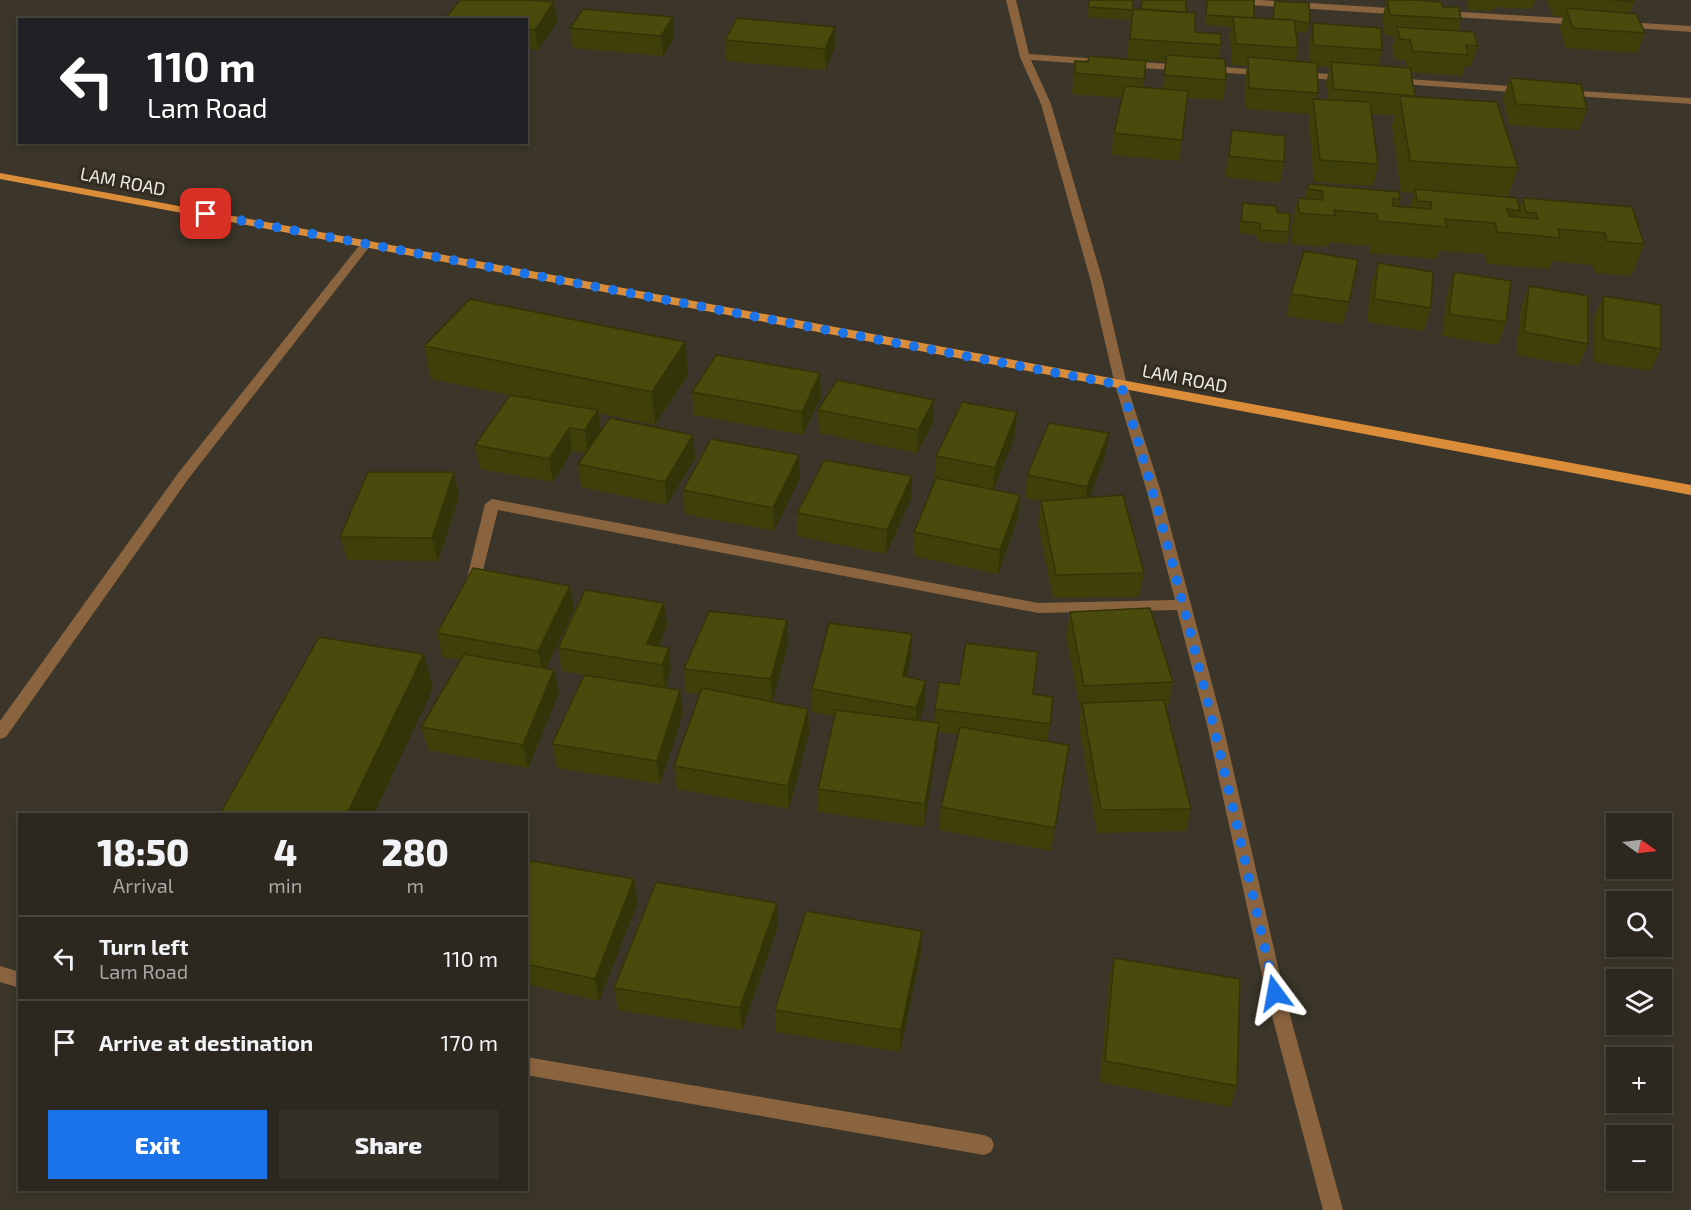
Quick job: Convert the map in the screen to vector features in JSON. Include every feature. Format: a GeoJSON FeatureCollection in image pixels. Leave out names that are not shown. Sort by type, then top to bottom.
{"type":"FeatureCollection","features":[{"type":"Feature","properties":{"kind":"main road","name":"LAM ROAD"},"geometry":{"type":"LineString","coordinates":[[0,176],[1691,490]]}},
{"type":"Feature","properties":{"kind":"street"},"geometry":{"type":"LineString","coordinates":[[1011,0],[1025,57],[1046,104],[1097,282],[1121,385],[1154,492],[1215,725],[1275,993],[1333,1210]]}},
{"type":"Feature","properties":{"kind":"street"},"geometry":{"type":"LineString","coordinates":[[1220,0],[1420,12]]}},
{"type":"Feature","properties":{"kind":"street"},"geometry":{"type":"LineString","coordinates":[[1432,13],[1597,23]]}},
{"type":"Feature","properties":{"kind":"street"},"geometry":{"type":"LineString","coordinates":[[1608,24],[1691,29]]}},
{"type":"Feature","properties":{"kind":"street"},"geometry":{"type":"LineString","coordinates":[[1025,57],[1275,74]]}},
{"type":"Feature","properties":{"kind":"street"},"geometry":{"type":"LineString","coordinates":[[1287,74],[1358,79]]}},
{"type":"Feature","properties":{"kind":"street"},"geometry":{"type":"LineString","coordinates":[[1382,81],[1536,91]]}},
{"type":"Feature","properties":{"kind":"street"},"geometry":{"type":"LineString","coordinates":[[1548,92],[1691,101]]}},
{"type":"Feature","properties":{"kind":"street"},"geometry":{"type":"LineString","coordinates":[[0,734],[184,475],[366,244]]}},
{"type":"Feature","properties":{"kind":"street"},"geometry":{"type":"LineString","coordinates":[[474,578],[492,504],[1038,608],[1183,605]]}},
{"type":"Feature","properties":{"kind":"street"},"geometry":{"type":"LineString","coordinates":[[0,974],[18,979]]}},
{"type":"Feature","properties":{"kind":"street"},"geometry":{"type":"LineString","coordinates":[[528,1066],[984,1145]]}},
{"type":"Feature","properties":{"kind":"building"},"geometry":{"type":"Polygon","coordinates":[[[460,0],[554,2],[535,30],[528,29],[528,18],[446,18],[460,0]]]}},
{"type":"Feature","properties":{"kind":"building"},"geometry":{"type":"Polygon","coordinates":[[[1090,0],[1133,0],[1133,10],[1088,7],[1090,0]]]}},
{"type":"Feature","properties":{"kind":"building"},"geometry":{"type":"Polygon","coordinates":[[[1142,0],[1186,0],[1186,12],[1141,9],[1142,0]]]}},
{"type":"Feature","properties":{"kind":"building"},"geometry":{"type":"Polygon","coordinates":[[[1207,0],[1254,0],[1254,18],[1206,15],[1207,0]]]}},
{"type":"Feature","properties":{"kind":"building"},"geometry":{"type":"Polygon","coordinates":[[[1387,0],[1441,2],[1443,7],[1459,7],[1461,19],[1390,15],[1387,0]]]}},
{"type":"Feature","properties":{"kind":"building"},"geometry":{"type":"Polygon","coordinates":[[[1275,1],[1309,3],[1310,23],[1273,19],[1275,1]]]}},
{"type":"Feature","properties":{"kind":"building"},"geometry":{"type":"Polygon","coordinates":[[[1566,8],[1636,14],[1645,33],[1573,28],[1566,8]]]}},
{"type":"Feature","properties":{"kind":"building"},"geometry":{"type":"Polygon","coordinates":[[[583,9],[673,17],[661,36],[570,28],[583,9]]]}},
{"type":"Feature","properties":{"kind":"building"},"geometry":{"type":"Polygon","coordinates":[[[1133,9],[1195,13],[1195,32],[1221,34],[1221,45],[1130,39],[1133,9]]]}},
{"type":"Feature","properties":{"kind":"building"},"geometry":{"type":"Polygon","coordinates":[[[1233,17],[1294,20],[1298,48],[1236,44],[1233,17]]]}},
{"type":"Feature","properties":{"kind":"building"},"geometry":{"type":"Polygon","coordinates":[[[737,18],[835,27],[825,49],[725,40],[737,18]]]}},
{"type":"Feature","properties":{"kind":"building"},"geometry":{"type":"Polygon","coordinates":[[[1313,23],[1381,28],[1382,50],[1313,45],[1313,23]]]}},
{"type":"Feature","properties":{"kind":"building"},"geometry":{"type":"Polygon","coordinates":[[[1397,27],[1474,32],[1478,46],[1466,45],[1468,55],[1413,51],[1410,40],[1400,39],[1397,27]]]}},
{"type":"Feature","properties":{"kind":"building"},"geometry":{"type":"Polygon","coordinates":[[[1167,55],[1225,59],[1226,80],[1164,75],[1167,55]]]}},
{"type":"Feature","properties":{"kind":"building"},"geometry":{"type":"Polygon","coordinates":[[[1089,56],[1146,61],[1144,79],[1075,73],[1075,61],[1088,62],[1089,56]]]}},
{"type":"Feature","properties":{"kind":"building"},"geometry":{"type":"Polygon","coordinates":[[[1248,57],[1317,63],[1318,93],[1249,88],[1248,57]]]}},
{"type":"Feature","properties":{"kind":"building"},"geometry":{"type":"Polygon","coordinates":[[[1331,62],[1410,68],[1415,96],[1334,89],[1331,62]]]}},
{"type":"Feature","properties":{"kind":"building"},"geometry":{"type":"Polygon","coordinates":[[[1510,78],[1581,84],[1587,109],[1516,104],[1510,78]]]}},
{"type":"Feature","properties":{"kind":"building"},"geometry":{"type":"Polygon","coordinates":[[[1125,86],[1188,91],[1182,140],[1114,133],[1125,86]]]}},
{"type":"Feature","properties":{"kind":"building"},"geometry":{"type":"Polygon","coordinates":[[[1400,96],[1497,102],[1518,168],[1410,161],[1400,96]]]}},
{"type":"Feature","properties":{"kind":"building"},"geometry":{"type":"Polygon","coordinates":[[[1313,99],[1370,102],[1378,164],[1320,160],[1313,99]]]}},
{"type":"Feature","properties":{"kind":"building"},"geometry":{"type":"Polygon","coordinates":[[[1232,130],[1285,136],[1284,162],[1229,156],[1232,130]]]}},
{"type":"Feature","properties":{"kind":"building"},"geometry":{"type":"Polygon","coordinates":[[[1308,184],[1399,192],[1400,199],[1392,199],[1393,206],[1431,209],[1431,202],[1417,201],[1415,189],[1517,198],[1520,211],[1507,209],[1509,216],[1538,219],[1536,213],[1526,212],[1523,198],[1632,207],[1644,244],[1607,241],[1605,233],[1558,229],[1560,238],[1497,232],[1495,223],[1445,219],[1447,227],[1378,221],[1377,214],[1334,210],[1335,216],[1299,213],[1298,198],[1323,200],[1322,191],[1308,189],[1308,184]]]}},
{"type":"Feature","properties":{"kind":"building"},"geometry":{"type":"Polygon","coordinates":[[[1243,203],[1276,206],[1277,212],[1290,214],[1289,232],[1260,230],[1260,223],[1241,221],[1243,203]]]}},
{"type":"Feature","properties":{"kind":"building"},"geometry":{"type":"Polygon","coordinates":[[[1304,251],[1358,260],[1349,302],[1291,294],[1304,251]]]}},
{"type":"Feature","properties":{"kind":"building"},"geometry":{"type":"Polygon","coordinates":[[[1378,263],[1433,272],[1431,308],[1374,299],[1378,263]]]}},
{"type":"Feature","properties":{"kind":"building"},"geometry":{"type":"Polygon","coordinates":[[[1454,272],[1511,281],[1506,322],[1449,314],[1454,272]]]}},
{"type":"Feature","properties":{"kind":"building"},"geometry":{"type":"Polygon","coordinates":[[[1529,286],[1588,296],[1588,344],[1524,332],[1529,286]]]}},
{"type":"Feature","properties":{"kind":"building"},"geometry":{"type":"Polygon","coordinates":[[[1603,296],[1661,305],[1661,349],[1603,339],[1603,296]]]}},
{"type":"Feature","properties":{"kind":"building"},"geometry":{"type":"Polygon","coordinates":[[[470,299],[685,342],[652,392],[424,346],[470,299]]]}},
{"type":"Feature","properties":{"kind":"building"},"geometry":{"type":"Polygon","coordinates":[[[716,355],[820,373],[802,412],[692,392],[716,355]]]}},
{"type":"Feature","properties":{"kind":"building"},"geometry":{"type":"Polygon","coordinates":[[[837,380],[934,400],[918,430],[818,410],[837,380]]]}},
{"type":"Feature","properties":{"kind":"building"},"geometry":{"type":"Polygon","coordinates":[[[510,395],[598,410],[585,430],[569,428],[549,459],[475,445],[510,395]]]}},
{"type":"Feature","properties":{"kind":"building"},"geometry":{"type":"Polygon","coordinates":[[[962,402],[1017,412],[995,468],[936,456],[962,402]]]}},
{"type":"Feature","properties":{"kind":"building"},"geometry":{"type":"Polygon","coordinates":[[[610,418],[693,435],[665,482],[578,464],[610,418]]]}},
{"type":"Feature","properties":{"kind":"building"},"geometry":{"type":"Polygon","coordinates":[[[1049,423],[1109,433],[1087,487],[1027,475],[1049,423]]]}},
{"type":"Feature","properties":{"kind":"building"},"geometry":{"type":"Polygon","coordinates":[[[711,439],[799,455],[773,508],[683,490],[711,439]]]}},
{"type":"Feature","properties":{"kind":"building"},"geometry":{"type":"Polygon","coordinates":[[[824,460],[912,476],[887,530],[797,513],[824,460]]]}},
{"type":"Feature","properties":{"kind":"building"},"geometry":{"type":"Polygon","coordinates":[[[368,472],[454,472],[432,538],[340,537],[368,472]]]}},
{"type":"Feature","properties":{"kind":"building"},"geometry":{"type":"Polygon","coordinates":[[[936,478],[1020,495],[1000,550],[914,532],[936,478]]]}},
{"type":"Feature","properties":{"kind":"building"},"geometry":{"type":"Polygon","coordinates":[[[1123,495],[1144,573],[1056,575],[1041,501],[1123,495]]]}},
{"type":"Feature","properties":{"kind":"building"},"geometry":{"type":"Polygon","coordinates":[[[473,568],[570,586],[538,651],[437,633],[473,568]]]}},
{"type":"Feature","properties":{"kind":"building"},"geometry":{"type":"Polygon","coordinates":[[[585,590],[664,603],[647,644],[669,648],[662,665],[558,648],[585,590]]]}},
{"type":"Feature","properties":{"kind":"building"},"geometry":{"type":"Polygon","coordinates":[[[1150,608],[1173,682],[1084,686],[1070,612],[1150,608]]]}},
{"type":"Feature","properties":{"kind":"building"},"geometry":{"type":"Polygon","coordinates":[[[709,611],[787,620],[771,679],[684,669],[709,611]]]}},
{"type":"Feature","properties":{"kind":"building"},"geometry":{"type":"Polygon","coordinates":[[[829,623],[912,634],[903,676],[926,681],[916,708],[812,689],[829,623]]]}},
{"type":"Feature","properties":{"kind":"building"},"geometry":{"type":"Polygon","coordinates":[[[319,637],[424,654],[347,813],[221,813],[319,637]]]}},
{"type":"Feature","properties":{"kind":"building"},"geometry":{"type":"Polygon","coordinates":[[[966,643],[1038,652],[1033,694],[1053,697],[1050,724],[935,709],[939,682],[959,685],[966,643]]]}},
{"type":"Feature","properties":{"kind":"building"},"geometry":{"type":"Polygon","coordinates":[[[464,654],[554,670],[523,745],[421,727],[464,654]]]}},
{"type":"Feature","properties":{"kind":"building"},"geometry":{"type":"Polygon","coordinates":[[[584,675],[680,690],[657,761],[552,744],[584,675]]]}},
{"type":"Feature","properties":{"kind":"building"},"geometry":{"type":"Polygon","coordinates":[[[702,688],[808,709],[788,786],[674,766],[702,688]]]}},
{"type":"Feature","properties":{"kind":"building"},"geometry":{"type":"Polygon","coordinates":[[[1164,700],[1191,809],[1101,810],[1082,703],[1164,700]]]}},
{"type":"Feature","properties":{"kind":"building"},"geometry":{"type":"Polygon","coordinates":[[[836,710],[939,723],[925,804],[818,789],[836,710]]]}},
{"type":"Feature","properties":{"kind":"building"},"geometry":{"type":"Polygon","coordinates":[[[960,727],[1069,745],[1055,828],[941,807],[960,727]]]}},
{"type":"Feature","properties":{"kind":"building"},"geometry":{"type":"Polygon","coordinates":[[[528,860],[634,879],[595,979],[528,964],[528,860]]]}},
{"type":"Feature","properties":{"kind":"building"},"geometry":{"type":"Polygon","coordinates":[[[656,882],[777,903],[740,1008],[614,988],[656,882]]]}},
{"type":"Feature","properties":{"kind":"building"},"geometry":{"type":"Polygon","coordinates":[[[806,911],[922,931],[901,1030],[775,1010],[806,911]]]}},
{"type":"Feature","properties":{"kind":"building"},"geometry":{"type":"Polygon","coordinates":[[[1114,958],[1240,979],[1237,1086],[1105,1061],[1114,958]]]}},
{"type":"Feature","properties":{"kind":"route"},"geometry":{"type":"LineString","coordinates":[[206,214],[1121,385],[1154,492],[1215,725],[1275,993]]}}]}
